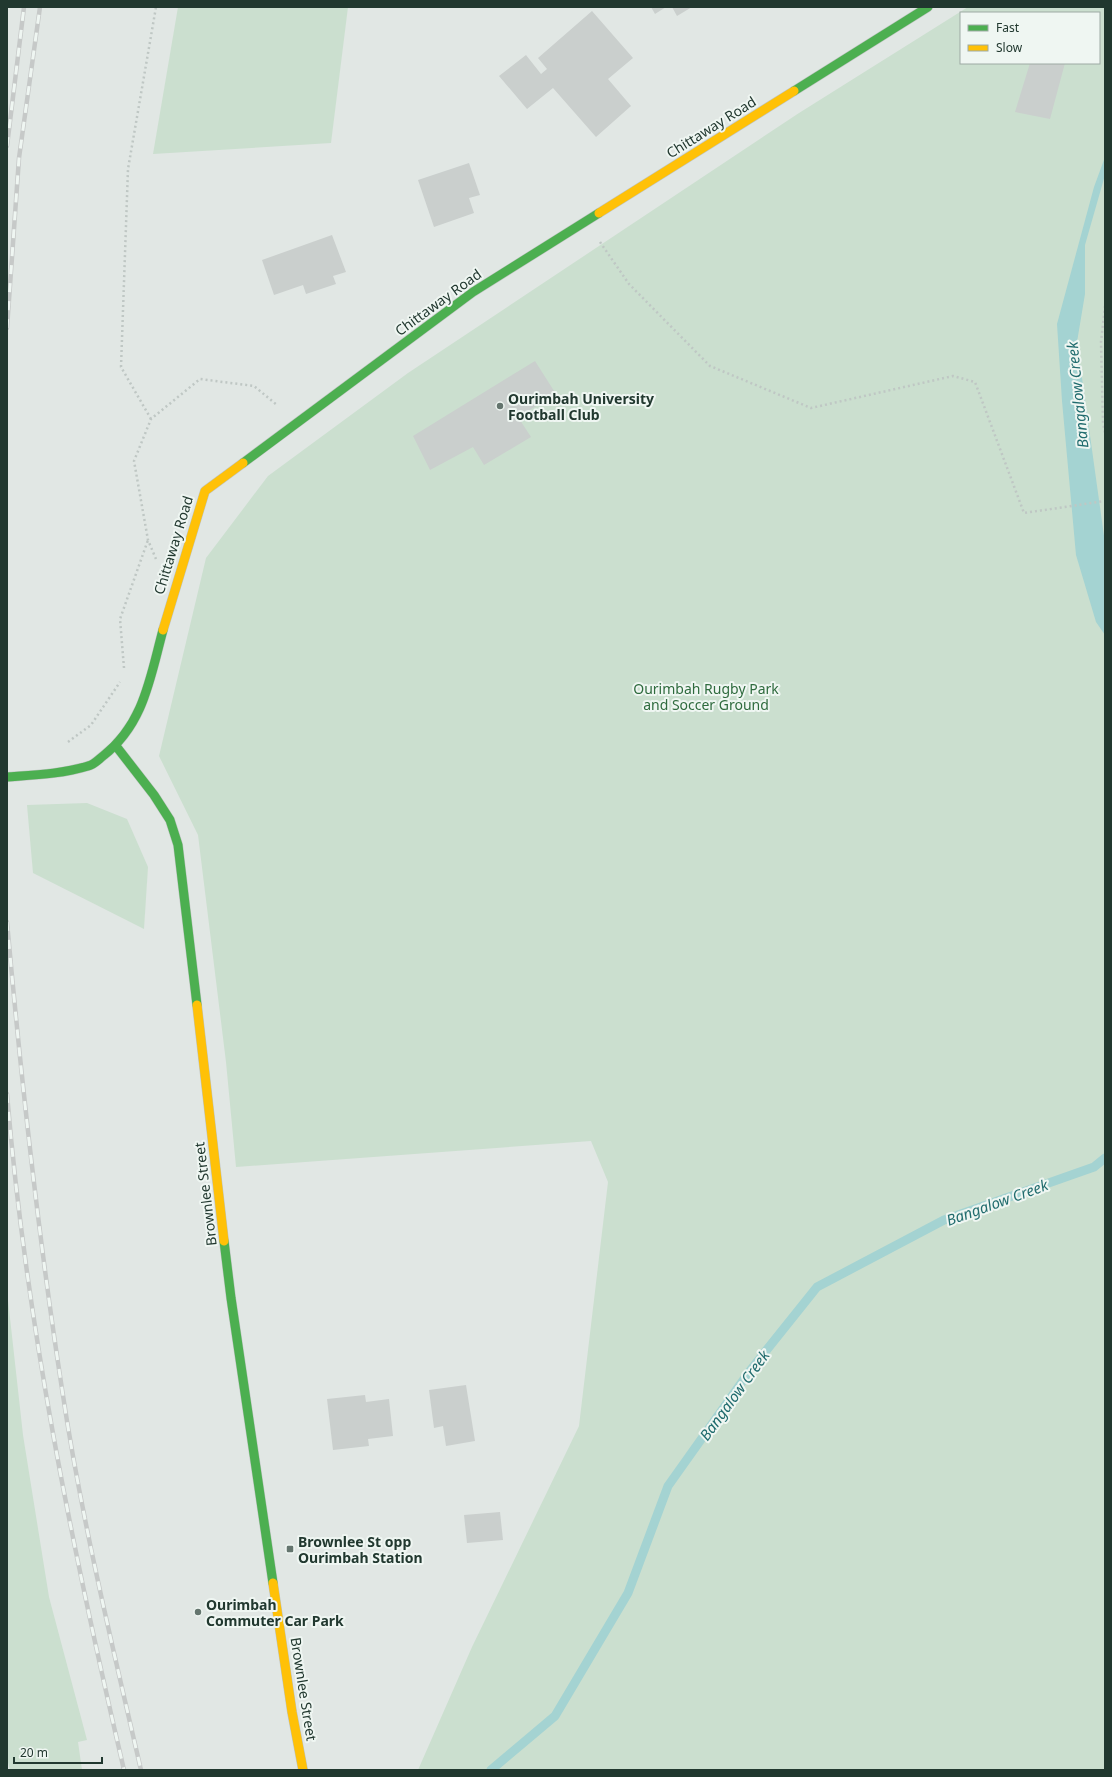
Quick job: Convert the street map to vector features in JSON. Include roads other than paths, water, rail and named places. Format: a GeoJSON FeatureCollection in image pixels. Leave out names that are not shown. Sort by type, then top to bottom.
{"type":"FeatureCollection","features":[{"type":"Feature","properties":{"kind":"main road","name":"Chittaway Road"},"geometry":{"type":"LineString","coordinates":[[116,746],[132,726],[144,699],[172,598],[205,491],[472,292],[587,222],[928,7]]}},
{"type":"Feature","properties":{"kind":"main road"},"geometry":{"type":"LineString","coordinates":[[7,777],[61,772],[90,766],[116,746]]}},
{"type":"Feature","properties":{"kind":"main road","name":"Brownlee Street"},"geometry":{"type":"LineString","coordinates":[[116,746],[154,795],[170,820],[178,845],[231,1298],[292,1712],[303,1770]]}},
{"type":"Feature","properties":{"kind":"water"},"geometry":{"type":"Polygon","coordinates":[[[1105,157],[1105,175],[1085,245],[1085,294],[1077,342],[1105,543],[1105,635],[1096,622],[1076,555],[1062,401],[1057,324],[1094,187],[1105,157]]]}},
{"type":"Feature","properties":{"kind":"waterway","name":"Bangalow Creek"},"geometry":{"type":"LineString","coordinates":[[491,1770],[555,1716],[628,1593],[668,1486],[749,1372],[817,1287],[944,1220],[1094,1167],[1105,1158]]}},
{"type":"Feature","properties":{"kind":"railway"},"geometry":{"type":"LineString","coordinates":[[7,146],[24,7]]}},
{"type":"Feature","properties":{"kind":"railway"},"geometry":{"type":"LineString","coordinates":[[7,328],[19,158],[40,7]]}},
{"type":"Feature","properties":{"kind":"railway"},"geometry":{"type":"LineString","coordinates":[[7,922],[31,1156],[45,1273],[62,1389],[78,1485],[108,1628],[141,1770]]}},
{"type":"Feature","properties":{"kind":"railway"},"geometry":{"type":"LineString","coordinates":[[7,1094],[15,1180],[26,1265],[53,1434],[86,1602],[124,1770]]}},
{"type":"Feature","properties":{"kind":"place","name":"Ourimbah University Football Club"},"geometry":{"type":"Point","coordinates":[500,406]}},
{"type":"Feature","properties":{"kind":"place","name":"Brownlee St opp Ourimbah Station"},"geometry":{"type":"Point","coordinates":[290,1549]}},
{"type":"Feature","properties":{"kind":"place","name":"Ourimbah Commuter Car Park"},"geometry":{"type":"Point","coordinates":[198,1612]}},
{"type":"Feature","properties":{"kind":"park label","name":"Ourimbah Rugby Park and Soccer Ground"},"geometry":{"type":"Point","coordinates":[706,696]}}]}
